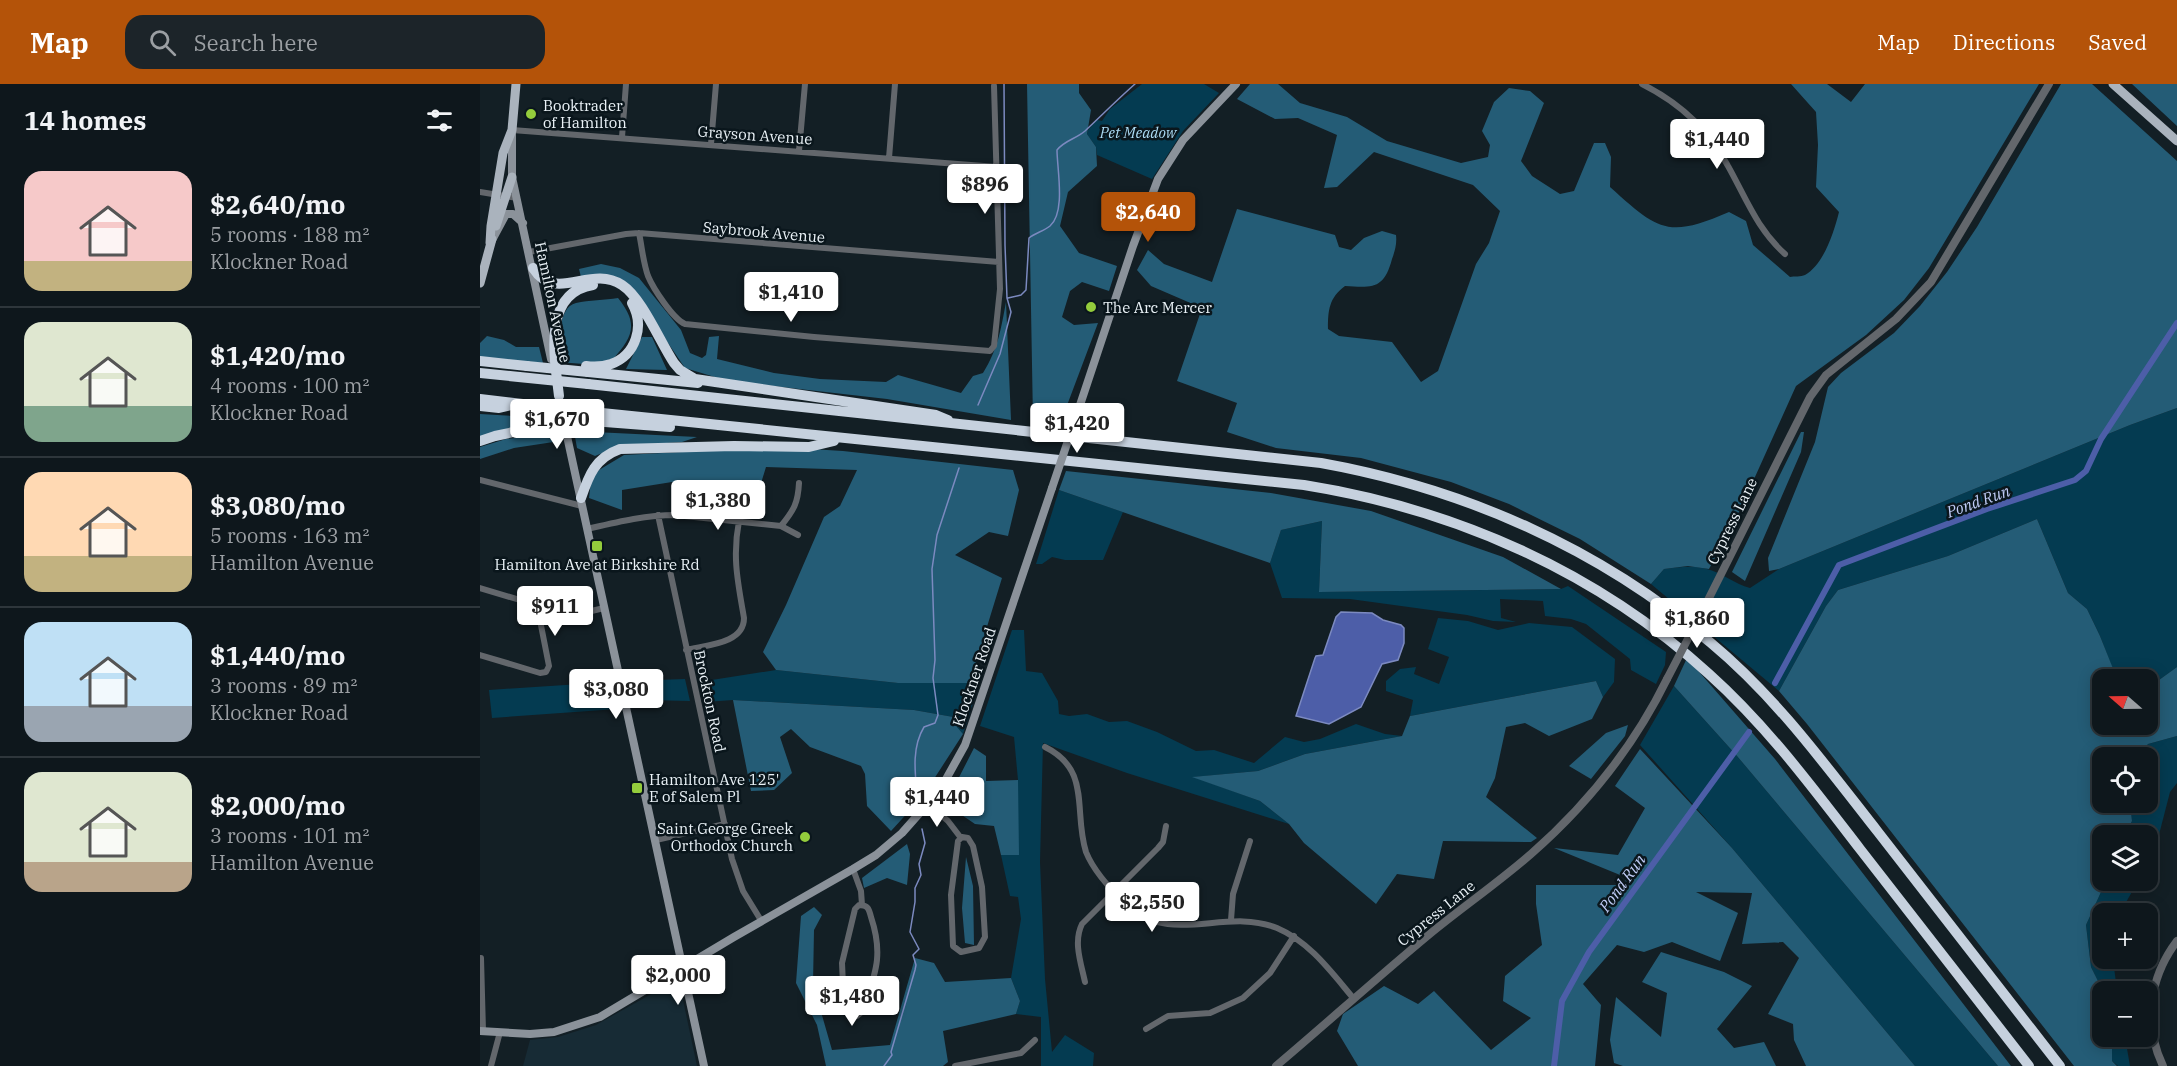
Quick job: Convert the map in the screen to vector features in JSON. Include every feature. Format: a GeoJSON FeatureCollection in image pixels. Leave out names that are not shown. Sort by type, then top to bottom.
{"type":"FeatureCollection","features":[{"type":"Feature","properties":{"kind":"highway"},"geometry":{"type":"LineString","coordinates":[[533,268],[540,278],[550,284],[592,278],[617,282],[632,292],[680,370],[695,379],[737,386]]}},
{"type":"Feature","properties":{"kind":"highway"},"geometry":{"type":"LineString","coordinates":[[559,396],[553,350],[559,310],[568,297],[580,288],[595,284],[611,287],[624,294],[633,306],[638,321],[636,339],[628,352],[615,363],[587,369]]}},
{"type":"Feature","properties":{"kind":"highway"},"geometry":{"type":"LineString","coordinates":[[480,361],[587,369],[806,394],[936,416],[962,426]]}},
{"type":"Feature","properties":{"kind":"highway"},"geometry":{"type":"LineString","coordinates":[[480,373],[962,426],[1293,459],[1366,472],[1428,488],[1481,506],[1532,528],[1589,558],[1665,606],[1712,643],[1766,695],[1810,745],[2060,1066]]}},
{"type":"Feature","properties":{"kind":"highway"},"geometry":{"type":"LineString","coordinates":[[480,399],[592,416],[811,435],[1277,482],[1331,490],[1401,506],[1461,525],[1511,545],[1559,569],[1652,626],[1709,674],[1748,712],[1804,777],[2029,1066]]}},
{"type":"Feature","properties":{"kind":"highway"},"geometry":{"type":"LineString","coordinates":[[480,406],[499,408],[516,403]]}},
{"type":"Feature","properties":{"kind":"highway"},"geometry":{"type":"LineString","coordinates":[[480,441],[592,416]]}},
{"type":"Feature","properties":{"kind":"highway"},"geometry":{"type":"LineString","coordinates":[[582,502],[593,468],[604,456],[620,449],[809,447],[843,439]]}},
{"type":"Feature","properties":{"kind":"main road"},"geometry":{"type":"LineString","coordinates":[[501,195],[503,153],[512,130],[516,84]]}},
{"type":"Feature","properties":{"kind":"main road","name":"Klockner Road"},"geometry":{"type":"LineString","coordinates":[[481,1031],[530,1034],[554,1032],[588,1023],[600,1017],[853,869],[891,843],[929,805],[949,776],[968,736],[1133,246],[1158,179],[1183,140],[1236,84]]}},
{"type":"Feature","properties":{"kind":"main road"},"geometry":{"type":"LineString","coordinates":[[2113,84],[2177,141]]}},
{"type":"Feature","properties":{"kind":"main road","name":"Hamilton Avenue"},"geometry":{"type":"LineString","coordinates":[[512,130],[512,177],[704,1066]]}},
{"type":"Feature","properties":{"kind":"main road"},"geometry":{"type":"LineString","coordinates":[[480,283],[490,243],[491,226],[501,195],[512,177]]}},
{"type":"Feature","properties":{"kind":"main road"},"geometry":{"type":"LineString","coordinates":[[490,243],[506,214],[513,214],[523,223]]}},
{"type":"Feature","properties":{"kind":"street"},"geometry":{"type":"LineString","coordinates":[[622,137],[626,84]]}},
{"type":"Feature","properties":{"kind":"street"},"geometry":{"type":"LineString","coordinates":[[711,144],[716,84]]}},
{"type":"Feature","properties":{"kind":"street"},"geometry":{"type":"LineString","coordinates":[[799,151],[805,84]]}},
{"type":"Feature","properties":{"kind":"street"},"geometry":{"type":"LineString","coordinates":[[889,158],[895,84]]}},
{"type":"Feature","properties":{"kind":"street"},"geometry":{"type":"LineString","coordinates":[[1642,84],[1674,103],[1704,132],[1728,165],[1758,224],[1785,254]]}},
{"type":"Feature","properties":{"kind":"street","name":"Cypress Lane"},"geometry":{"type":"LineString","coordinates":[[1276,1066],[1430,934],[1530,855],[1581,805],[1614,766],[1643,724],[1667,679],[1810,397],[1826,375],[1896,319],[1931,282],[2049,84]]}},
{"type":"Feature","properties":{"kind":"street"},"geometry":{"type":"LineString","coordinates":[[639,233],[650,281],[677,320],[685,324],[986,351],[994,346],[1000,289],[994,86]]}},
{"type":"Feature","properties":{"kind":"street","name":"Grayson Avenue"},"geometry":{"type":"LineString","coordinates":[[512,130],[997,167]]}},
{"type":"Feature","properties":{"kind":"street"},"geometry":{"type":"LineString","coordinates":[[480,192],[517,198]]}},
{"type":"Feature","properties":{"kind":"street","name":"Saybrook Avenue"},"geometry":{"type":"LineString","coordinates":[[529,252],[639,233],[999,262]]}},
{"type":"Feature","properties":{"kind":"street"},"geometry":{"type":"LineString","coordinates":[[480,480],[582,502]]}},
{"type":"Feature","properties":{"kind":"street"},"geometry":{"type":"LineString","coordinates":[[782,526],[792,513],[798,499],[799,483]]}},
{"type":"Feature","properties":{"kind":"street"},"geometry":{"type":"LineString","coordinates":[[587,529],[638,517],[658,515],[782,526],[798,535]]}},
{"type":"Feature","properties":{"kind":"street","name":"Brockton Road"},"geometry":{"type":"LineString","coordinates":[[658,515],[738,879],[762,922]]}},
{"type":"Feature","properties":{"kind":"street"},"geometry":{"type":"LineString","coordinates":[[686,650],[732,638],[743,627],[744,618],[735,561],[739,521]]}},
{"type":"Feature","properties":{"kind":"street"},"geometry":{"type":"LineString","coordinates":[[480,588],[571,614],[604,608]]}},
{"type":"Feature","properties":{"kind":"street"},"geometry":{"type":"LineString","coordinates":[[480,655],[540,673],[548,669],[537,605]]}},
{"type":"Feature","properties":{"kind":"street"},"geometry":{"type":"LineString","coordinates":[[1045,747],[1062,758],[1072,771],[1078,785],[1086,851],[1095,870],[1134,911],[1160,923],[1179,926],[1231,920],[1267,925],[1293,936],[1312,951],[1354,999]]}},
{"type":"Feature","properties":{"kind":"street"},"geometry":{"type":"LineString","coordinates":[[929,805],[948,821],[961,838]]}},
{"type":"Feature","properties":{"kind":"street"},"geometry":{"type":"LineString","coordinates":[[656,840],[725,824]]}},
{"type":"Feature","properties":{"kind":"street"},"geometry":{"type":"LineString","coordinates":[[1085,982],[1077,945],[1079,930],[1086,918],[1163,842],[1166,826]]}},
{"type":"Feature","properties":{"kind":"street"},"geometry":{"type":"LineString","coordinates":[[961,838],[968,838],[973,846],[982,887],[986,937],[979,948],[968,952],[957,951],[953,946],[951,895],[958,842],[961,838]]}},
{"type":"Feature","properties":{"kind":"street"},"geometry":{"type":"LineString","coordinates":[[1231,920],[1233,894],[1250,841]]}},
{"type":"Feature","properties":{"kind":"street"},"geometry":{"type":"LineString","coordinates":[[853,869],[861,891],[862,905]]}},
{"type":"Feature","properties":{"kind":"street"},"geometry":{"type":"LineString","coordinates":[[862,905],[868,908],[877,934],[879,956],[863,1011],[857,1016],[851,1012],[843,985],[842,963],[855,909],[862,905]]}},
{"type":"Feature","properties":{"kind":"street"},"geometry":{"type":"LineString","coordinates":[[1146,1029],[1168,1016],[1210,1013],[1243,998],[1270,973],[1293,936]]}},
{"type":"Feature","properties":{"kind":"street"},"geometry":{"type":"LineString","coordinates":[[2163,1066],[2152,1035],[2152,997],[2158,972],[2177,940]]}},
{"type":"Feature","properties":{"kind":"street"},"geometry":{"type":"LineString","coordinates":[[481,958],[481,1031]]}},
{"type":"Feature","properties":{"kind":"street"},"geometry":{"type":"LineString","coordinates":[[491,1066],[500,1032]]}},
{"type":"Feature","properties":{"kind":"street"},"geometry":{"type":"LineString","coordinates":[[955,1066],[1021,1053],[1035,1040]]}},
{"type":"Feature","properties":{"kind":"shaded area"},"geometry":{"type":"Polygon","coordinates":[[[1027,84],[1079,84],[1079,93],[1091,110],[1087,134],[1096,147],[1097,166],[1068,192],[1060,226],[1079,253],[1117,266],[1109,291],[1082,282],[1070,291],[1062,317],[1074,325],[1098,323],[1060,424],[1033,420],[1027,84]]]}},
{"type":"Feature","properties":{"kind":"shaded area"},"geometry":{"type":"Polygon","coordinates":[[[1250,84],[1278,84],[1300,103],[1347,117],[1387,141],[1461,163],[1488,157],[1490,145],[1482,131],[1494,102],[1509,88],[1530,91],[1544,103],[1521,161],[1532,176],[1560,194],[1574,191],[1594,143],[1605,143],[1611,157],[1610,187],[1640,213],[1664,226],[1677,227],[1691,226],[1729,212],[1746,221],[1753,245],[1790,277],[1805,275],[1818,263],[1831,238],[1839,212],[1816,187],[1818,145],[1816,112],[1791,84],[1827,84],[1851,102],[1865,84],[2039,84],[1929,268],[1904,300],[1866,335],[1796,386],[1741,508],[1709,569],[1688,566],[1664,569],[1651,584],[1580,539],[1509,504],[1451,482],[1361,458],[1276,448],[1227,432],[1237,403],[1177,381],[1202,308],[1151,286],[1137,270],[1148,250],[1164,264],[1212,282],[1237,209],[1335,235],[1339,247],[1351,250],[1364,238],[1382,231],[1396,235],[1395,250],[1385,276],[1381,281],[1370,286],[1345,286],[1330,305],[1328,329],[1339,336],[1392,342],[1421,382],[1438,371],[1476,264],[1489,243],[1500,211],[1473,185],[1374,152],[1337,187],[1324,188],[1337,135],[1298,118],[1275,119],[1237,99],[1250,84]]]}},
{"type":"Feature","properties":{"kind":"shaded area"},"geometry":{"type":"Polygon","coordinates":[[[2061,84],[2092,84],[2177,161],[2177,408],[2130,425],[1779,569],[1769,571],[1768,558],[1815,442],[1828,387],[1841,373],[1894,333],[1920,306],[1947,272],[1977,227],[2061,84]]]}},
{"type":"Feature","properties":{"kind":"shaded area"},"geometry":{"type":"Polygon","coordinates":[[[2132,84],[2177,84],[2177,126],[2132,84]]]}},
{"type":"Feature","properties":{"kind":"shaded area"},"geometry":{"type":"Polygon","coordinates":[[[601,264],[620,268],[639,278],[681,330],[690,353],[702,358],[706,355],[709,337],[719,336],[717,359],[774,373],[820,379],[886,382],[898,375],[961,393],[973,376],[983,373],[992,356],[1006,302],[1011,420],[887,399],[728,381],[685,368],[629,286],[581,277],[579,269],[601,264]]]}},
{"type":"Feature","properties":{"kind":"shaded area"},"geometry":{"type":"Polygon","coordinates":[[[618,298],[629,315],[631,330],[625,344],[612,360],[584,364],[558,362],[560,328],[565,312],[570,306],[581,302],[618,298]]]}},
{"type":"Feature","properties":{"kind":"shaded area"},"geometry":{"type":"Polygon","coordinates":[[[487,336],[504,340],[516,347],[539,347],[543,363],[480,357],[480,343],[487,336]]]}},
{"type":"Feature","properties":{"kind":"shaded area"},"geometry":{"type":"Polygon","coordinates":[[[642,337],[652,337],[667,370],[626,369],[642,337]]]}},
{"type":"Feature","properties":{"kind":"shaded area"},"geometry":{"type":"Polygon","coordinates":[[[480,414],[547,418],[550,423],[480,438],[480,414]]]}},
{"type":"Feature","properties":{"kind":"shaded area"},"geometry":{"type":"Polygon","coordinates":[[[574,431],[697,437],[682,442],[620,446],[595,456],[577,448],[574,431]]]}},
{"type":"Feature","properties":{"kind":"shaded area"},"geometry":{"type":"Polygon","coordinates":[[[1801,432],[1804,432],[1801,452],[1745,581],[1732,572],[1801,432]]]}},
{"type":"Feature","properties":{"kind":"shaded area"},"geometry":{"type":"Polygon","coordinates":[[[559,433],[560,441],[514,448],[480,459],[480,447],[506,439],[559,433]]]}},
{"type":"Feature","properties":{"kind":"shaded area"},"geometry":{"type":"Polygon","coordinates":[[[779,447],[843,451],[1013,470],[1019,490],[1008,536],[989,532],[955,555],[1002,578],[974,669],[974,683],[898,683],[776,670],[763,652],[824,517],[840,506],[857,470],[766,467],[758,493],[672,482],[622,490],[622,510],[589,498],[591,480],[599,470],[624,455],[779,447]]]}},
{"type":"Feature","properties":{"kind":"shaded area"},"geometry":{"type":"Polygon","coordinates":[[[1066,471],[1271,493],[1371,511],[1503,557],[1561,589],[1319,592],[1322,521],[1281,530],[1270,563],[1059,490],[1066,471]]]}},
{"type":"Feature","properties":{"kind":"shaded area"},"geometry":{"type":"Polygon","coordinates":[[[2037,519],[2068,593],[2087,609],[2113,669],[2092,669],[2092,735],[2158,735],[2158,680],[2177,667],[2177,736],[2148,744],[2146,747],[2092,747],[2092,813],[2131,813],[2132,821],[2130,825],[2092,825],[2092,891],[2101,891],[2096,903],[2092,903],[2092,912],[2086,925],[2091,967],[2098,981],[2092,981],[2092,1047],[2112,1047],[2112,1061],[2117,1066],[2074,1066],[1779,691],[1826,606],[1838,590],[1948,556],[2037,519]]]}},
{"type":"Feature","properties":{"kind":"shaded area"},"geometry":{"type":"Polygon","coordinates":[[[1687,658],[1775,759],[2011,1066],[1998,1066],[1737,756],[1674,686],[1687,658]]]}},
{"type":"Feature","properties":{"kind":"shaded area"},"geometry":{"type":"Polygon","coordinates":[[[1596,681],[1603,697],[1592,719],[1549,736],[1525,723],[1506,727],[1495,778],[1486,797],[1537,838],[1531,842],[1443,841],[1434,879],[1397,874],[1376,904],[1304,843],[1289,824],[1260,801],[1192,777],[1258,771],[1305,754],[1402,736],[1410,716],[1596,681]]]}},
{"type":"Feature","properties":{"kind":"shaded area"},"geometry":{"type":"Polygon","coordinates":[[[733,700],[914,710],[959,718],[957,727],[963,734],[923,796],[891,831],[867,806],[865,774],[861,766],[810,747],[791,729],[780,737],[792,773],[774,790],[751,791],[733,700]]]}},
{"type":"Feature","properties":{"kind":"shaded area"},"geometry":{"type":"Polygon","coordinates":[[[1628,725],[1625,736],[1591,779],[1569,766],[1606,733],[1628,725]]]}},
{"type":"Feature","properties":{"kind":"shaded area"},"geometry":{"type":"Polygon","coordinates":[[[974,748],[986,756],[986,781],[1018,780],[1019,855],[1001,855],[994,826],[975,824],[944,803],[974,748]]]}},
{"type":"Feature","properties":{"kind":"shaded area"},"geometry":{"type":"Polygon","coordinates":[[[1640,749],[1732,848],[1915,1066],[1806,1066],[1794,1040],[1793,1024],[1768,1014],[1799,958],[1783,942],[1742,944],[1752,893],[1696,892],[1738,913],[1720,961],[1672,942],[1644,952],[1617,945],[1583,984],[1601,1005],[1595,1066],[1358,1066],[1337,1031],[1343,1014],[1384,986],[1418,1004],[1434,991],[1491,1050],[1531,1018],[1503,1001],[1505,976],[1542,945],[1536,904],[1536,885],[1626,885],[1625,877],[1554,848],[1618,855],[1645,808],[1615,786],[1640,749]]]}},
{"type":"Feature","properties":{"kind":"shaded area"},"geometry":{"type":"Polygon","coordinates":[[[907,844],[910,854],[907,885],[887,878],[864,888],[862,878],[907,844]]]}},
{"type":"Feature","properties":{"kind":"shaded area"},"geometry":{"type":"Polygon","coordinates":[[[966,857],[973,886],[974,945],[965,943],[962,908],[966,857]]]}},
{"type":"Feature","properties":{"kind":"shaded area"},"geometry":{"type":"Polygon","coordinates":[[[814,907],[822,915],[814,930],[813,984],[832,1050],[890,1045],[915,958],[934,963],[945,982],[1011,978],[1020,1001],[1016,1014],[943,1031],[948,1062],[943,1066],[826,1066],[817,1025],[796,983],[801,916],[814,907]]]}},
{"type":"Feature","properties":{"kind":"shaded area"},"geometry":{"type":"Polygon","coordinates":[[[1661,952],[1724,972],[1752,986],[1717,1029],[1734,1048],[1764,1042],[1776,1066],[1623,1066],[1614,1063],[1610,1040],[1616,997],[1661,1037],[1667,993],[1642,982],[1661,952]]]}},
{"type":"Feature","properties":{"kind":"shaded area"},"geometry":{"type":"Polygon","coordinates":[[[671,983],[680,986],[697,1066],[523,1066],[530,1040],[558,1037],[596,1025],[671,983]]]}},
{"type":"Feature","properties":{"kind":"green space","name":"Pet Meadow"},"geometry":{"type":"Polygon","coordinates":[[[1142,84],[1204,84],[1219,93],[1183,131],[1152,179],[1097,155],[1096,147],[1087,134],[1097,120],[1102,121],[1110,109],[1142,84]]]}},
{"type":"Feature","properties":{"kind":"green space"},"geometry":{"type":"Polygon","coordinates":[[[2177,408],[2177,667],[2159,680],[2158,669],[2113,669],[2087,609],[2068,593],[2037,519],[1948,556],[1838,590],[1826,606],[1779,691],[1651,584],[1664,569],[1691,567],[1713,571],[1750,588],[1779,569],[2130,425],[2177,408]]]}},
{"type":"Feature","properties":{"kind":"green space"},"geometry":{"type":"Polygon","coordinates":[[[1059,490],[1123,512],[1103,560],[1065,560],[1052,557],[1042,564],[1036,564],[1059,490]]]}},
{"type":"Feature","properties":{"kind":"green space"},"geometry":{"type":"Polygon","coordinates":[[[1322,521],[1319,592],[1561,589],[1568,586],[1666,652],[1665,665],[1656,684],[1631,670],[1630,659],[1586,624],[1571,619],[1545,616],[1543,601],[1500,599],[1501,618],[1516,622],[1493,621],[1467,615],[1350,599],[1282,598],[1270,563],[1281,530],[1322,521]]]}},
{"type":"Feature","properties":{"kind":"green space"},"geometry":{"type":"Polygon","coordinates":[[[1438,618],[1468,621],[1498,630],[1529,623],[1572,627],[1615,659],[1614,682],[1603,697],[1596,681],[1410,716],[1413,700],[1386,691],[1386,681],[1400,669],[1416,667],[1414,674],[1439,684],[1449,657],[1428,649],[1438,618]]]}},
{"type":"Feature","properties":{"kind":"green space"},"geometry":{"type":"Polygon","coordinates":[[[1012,630],[1024,630],[1026,671],[1042,673],[1058,701],[1059,714],[1069,716],[1087,714],[1109,722],[1127,721],[1157,732],[1196,751],[1214,750],[1254,763],[1285,737],[1304,742],[1320,739],[1356,724],[1385,734],[1402,736],[1305,754],[1258,771],[1194,777],[1260,801],[1289,824],[1127,773],[1043,743],[1040,862],[1045,979],[1052,1052],[1065,1035],[1094,1053],[1093,1066],[1041,1066],[1041,1017],[1016,1014],[1020,1001],[1011,978],[1021,919],[1018,897],[1010,896],[1001,855],[1018,855],[1018,780],[1014,737],[980,726],[1012,630]]]}},
{"type":"Feature","properties":{"kind":"green space"},"geometry":{"type":"Polygon","coordinates":[[[776,670],[898,683],[974,683],[981,679],[963,734],[957,727],[959,718],[914,710],[733,700],[705,702],[699,682],[776,670]]]}},
{"type":"Feature","properties":{"kind":"green space"},"geometry":{"type":"Polygon","coordinates":[[[685,679],[690,701],[647,700],[633,704],[628,681],[685,679]]]}},
{"type":"Feature","properties":{"kind":"green space"},"geometry":{"type":"Polygon","coordinates":[[[611,682],[617,709],[492,718],[489,690],[611,682]]]}},
{"type":"Feature","properties":{"kind":"green space"},"geometry":{"type":"Polygon","coordinates":[[[1674,686],[1737,756],[1998,1066],[1915,1066],[1732,848],[1640,745],[1674,686]]]}},
{"type":"Feature","properties":{"kind":"green space"},"geometry":{"type":"Polygon","coordinates":[[[2177,736],[2177,783],[2170,792],[2158,838],[2158,825],[2130,825],[2131,813],[2158,813],[2158,747],[2146,747],[2148,744],[2177,736]]]}},
{"type":"Feature","properties":{"kind":"green space"},"geometry":{"type":"Polygon","coordinates":[[[2101,891],[2132,891],[2126,903],[2096,903],[2101,891]]]}},
{"type":"Feature","properties":{"kind":"green space"},"geometry":{"type":"Polygon","coordinates":[[[2092,912],[2092,969],[2091,967],[2086,925],[2092,912]]]}},
{"type":"Feature","properties":{"kind":"green space"},"geometry":{"type":"Polygon","coordinates":[[[2092,969],[2114,969],[2116,981],[2098,981],[2092,969]]]}},
{"type":"Feature","properties":{"kind":"green space"},"geometry":{"type":"Polygon","coordinates":[[[2112,1047],[2127,1047],[2130,1066],[2118,1066],[2112,1061],[2112,1047]]]}},
{"type":"Feature","properties":{"kind":"water"},"geometry":{"type":"Polygon","coordinates":[[[1341,612],[1372,613],[1383,620],[1401,625],[1404,628],[1404,643],[1398,660],[1382,664],[1361,707],[1329,724],[1296,716],[1315,658],[1323,655],[1336,617],[1341,612]]]}},
{"type":"Feature","properties":{"kind":"waterway"},"geometry":{"type":"LineString","coordinates":[[978,405],[1000,354],[1011,312],[1007,298],[1005,245],[1004,84]]}},
{"type":"Feature","properties":{"kind":"waterway"},"geometry":{"type":"LineString","coordinates":[[1008,298],[1021,295],[1026,290],[1029,238],[1050,226],[1058,211],[1060,190],[1057,150],[1085,131],[1135,84]]}},
{"type":"Feature","properties":{"kind":"waterway","name":"Pond Run"},"geometry":{"type":"LineString","coordinates":[[1775,683],[1839,565],[1987,509],[2075,480],[2086,471],[2101,439],[2177,323]]}},
{"type":"Feature","properties":{"kind":"waterway"},"geometry":{"type":"LineString","coordinates":[[918,804],[915,765],[917,745],[924,727],[935,723],[938,715],[933,678],[935,660],[932,569],[937,535],[959,468]]}},
{"type":"Feature","properties":{"kind":"waterway","name":"Pond Run"},"geometry":{"type":"LineString","coordinates":[[1554,1066],[1562,1001],[1589,952],[1749,732]]}},
{"type":"Feature","properties":{"kind":"waterway"},"geometry":{"type":"LineString","coordinates":[[884,1066],[892,1055],[915,970],[913,955],[919,949],[910,932],[915,888],[921,875],[919,864],[925,843],[922,829]]}},
{"type":"Feature","properties":{"kind":"place","name":"Booktrader of Hamilton"},"geometry":{"type":"Point","coordinates":[531,114]}},
{"type":"Feature","properties":{"kind":"place","name":"The Arc Mercer"},"geometry":{"type":"Point","coordinates":[1091,307]}},
{"type":"Feature","properties":{"kind":"place","name":"Hamilton Ave at Birkshire Rd"},"geometry":{"type":"Point","coordinates":[597,546]}},
{"type":"Feature","properties":{"kind":"place","name":"Hamilton Ave 125' E of Salem Pl"},"geometry":{"type":"Point","coordinates":[637,788]}},
{"type":"Feature","properties":{"kind":"place","name":"Saint George Greek Orthodox Church"},"geometry":{"type":"Point","coordinates":[805,837]}}]}
